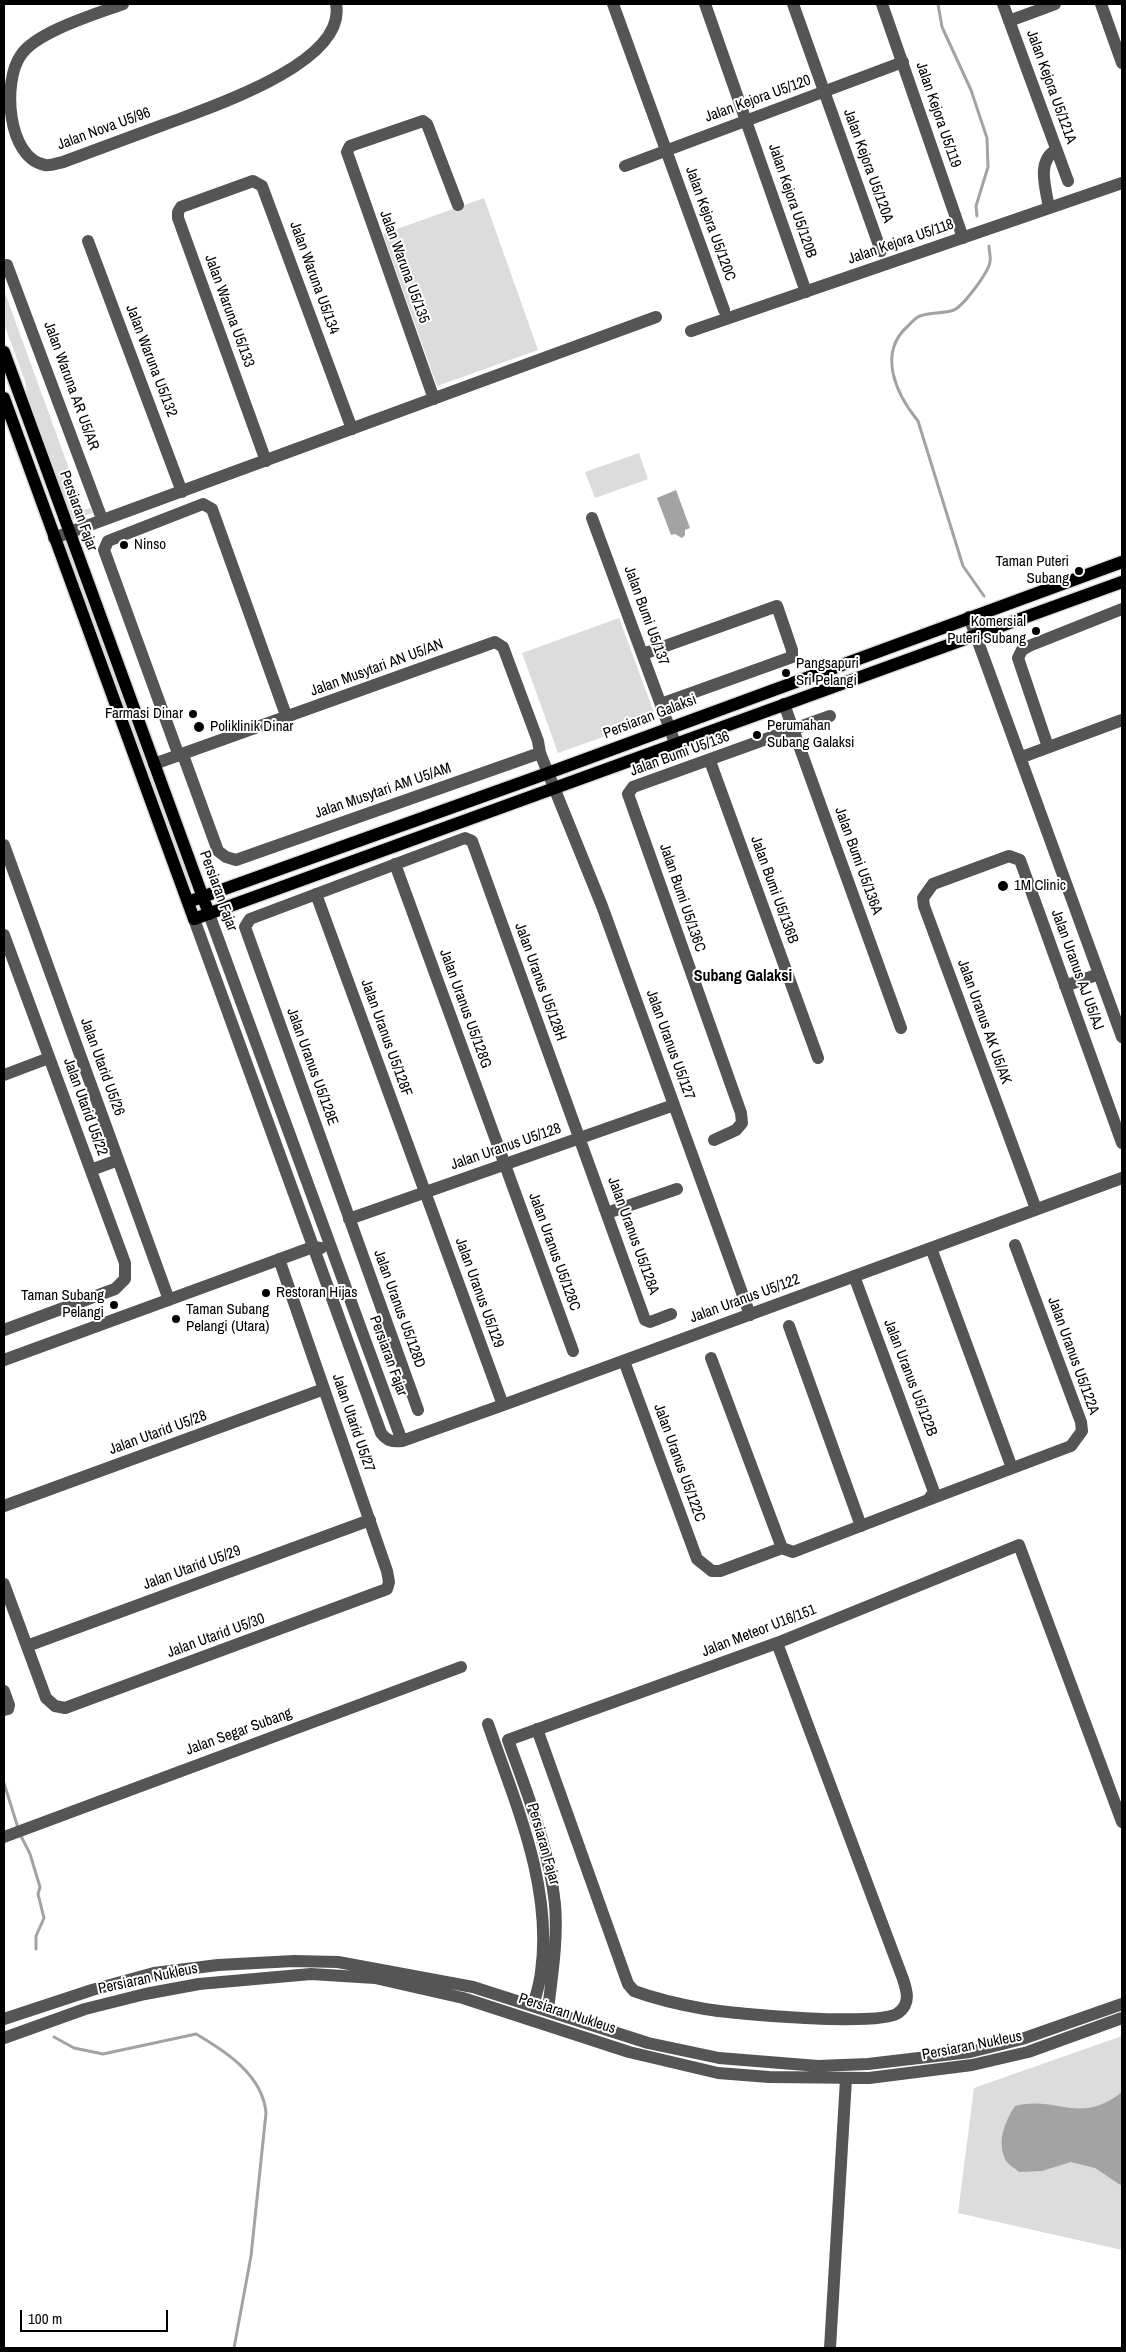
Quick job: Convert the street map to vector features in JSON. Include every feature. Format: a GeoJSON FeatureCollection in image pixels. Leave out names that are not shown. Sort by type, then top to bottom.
{"type":"FeatureCollection","features":[{"type":"Feature","properties":{"kind":"main road","name":"Persiaran Fajar"},"geometry":{"type":"LineString","coordinates":[[4,352],[68,532],[209,914]]}},
{"type":"Feature","properties":{"kind":"main road","name":"Persiaran Fajar"},"geometry":{"type":"LineString","coordinates":[[4,398],[194,919]]}},
{"type":"Feature","properties":{"kind":"main road","name":"Persiaran Galaksi"},"geometry":{"type":"LineString","coordinates":[[188,902],[548,773],[1122,562]]}},
{"type":"Feature","properties":{"kind":"main road"},"geometry":{"type":"LineString","coordinates":[[194,919],[1122,582]]}},
{"type":"Feature","properties":{"kind":"street","name":"Jalan Nova U5/96"},"geometry":{"type":"LineString","coordinates":[[123,4],[93,9],[44,35],[22,53],[14,66],[10,101],[17,137],[27,156],[46,166],[63,162],[254,91],[298,65],[325,39],[336,22],[336,4]]}},
{"type":"Feature","properties":{"kind":"street","name":"Jalan Kejora U5/120C"},"geometry":{"type":"LineString","coordinates":[[613,4],[724,310]]}},
{"type":"Feature","properties":{"kind":"street","name":"Jalan Kejora U5/120B"},"geometry":{"type":"LineString","coordinates":[[705,4],[806,292]]}},
{"type":"Feature","properties":{"kind":"street","name":"Jalan Kejora U5/120A"},"geometry":{"type":"LineString","coordinates":[[793,4],[882,251]]}},
{"type":"Feature","properties":{"kind":"street","name":"Jalan Kejora U5/119"},"geometry":{"type":"LineString","coordinates":[[882,4],[963,238]]}},
{"type":"Feature","properties":{"kind":"street","name":"Jalan Kejora U5/121A"},"geometry":{"type":"LineString","coordinates":[[1003,4],[1068,181]]}},
{"type":"Feature","properties":{"kind":"street"},"geometry":{"type":"LineString","coordinates":[[1009,21],[1055,4]]}},
{"type":"Feature","properties":{"kind":"street"},"geometry":{"type":"LineString","coordinates":[[1101,4],[1122,63]]}},
{"type":"Feature","properties":{"kind":"street","name":"Jalan Kejora U5/120"},"geometry":{"type":"LineString","coordinates":[[625,166],[902,62]]}},
{"type":"Feature","properties":{"kind":"street","name":"Jalan Waruna U5/135"},"geometry":{"type":"LineString","coordinates":[[434,399],[347,157],[350,146],[423,121],[427,124],[458,205]]}},
{"type":"Feature","properties":{"kind":"street"},"geometry":{"type":"LineString","coordinates":[[1049,208],[1044,164],[1048,154],[1056,150]]}},
{"type":"Feature","properties":{"kind":"street","name":"Jalan Waruna U5/134"},"geometry":{"type":"LineString","coordinates":[[217,194],[253,181],[262,186],[352,429]]}},
{"type":"Feature","properties":{"kind":"street","name":"Jalan Kejora U5/118"},"geometry":{"type":"LineString","coordinates":[[691,331],[1122,183]]}},
{"type":"Feature","properties":{"kind":"street","name":"Jalan Waruna U5/133"},"geometry":{"type":"LineString","coordinates":[[217,194],[181,207],[178,212],[178,218],[266,461]]}},
{"type":"Feature","properties":{"kind":"street","name":"Jalan Waruna U5/132"},"geometry":{"type":"LineString","coordinates":[[88,241],[182,492]]}},
{"type":"Feature","properties":{"kind":"street","name":"Jalan Waruna AR U5/AR"},"geometry":{"type":"LineString","coordinates":[[6,266],[102,519]]}},
{"type":"Feature","properties":{"kind":"street"},"geometry":{"type":"LineString","coordinates":[[54,538],[656,317]]}},
{"type":"Feature","properties":{"kind":"street"},"geometry":{"type":"LineString","coordinates":[[181,756],[104,550],[108,541],[204,504],[212,509],[287,718]]}},
{"type":"Feature","properties":{"kind":"street","name":"Jalan Bumi U5/137"},"geometry":{"type":"LineString","coordinates":[[592,518],[676,744]]}},
{"type":"Feature","properties":{"kind":"street"},"geometry":{"type":"LineString","coordinates":[[643,654],[777,606],[792,650],[792,657],[661,704]]}},
{"type":"Feature","properties":{"kind":"street"},"geometry":{"type":"LineString","coordinates":[[1048,747],[1018,658],[1022,650],[1122,609]]}},
{"type":"Feature","properties":{"kind":"street"},"geometry":{"type":"LineString","coordinates":[[969,617],[1022,757],[1122,1037]]}},
{"type":"Feature","properties":{"kind":"street","name":"Jalan Musytari AN U5/AN"},"geometry":{"type":"LineString","coordinates":[[154,764],[181,756],[495,642],[503,647],[538,741],[540,753]]}},
{"type":"Feature","properties":{"kind":"street","name":"Jalan Bumi U5/136A"},"geometry":{"type":"LineString","coordinates":[[784,704],[902,1028]]}},
{"type":"Feature","properties":{"kind":"street","name":"Jalan Bumi U5/136"},"geometry":{"type":"LineString","coordinates":[[628,794],[633,787],[710,761],[830,716]]}},
{"type":"Feature","properties":{"kind":"street"},"geometry":{"type":"LineString","coordinates":[[1022,757],[1122,720]]}},
{"type":"Feature","properties":{"kind":"street"},"geometry":{"type":"LineString","coordinates":[[540,753],[548,773]]}},
{"type":"Feature","properties":{"kind":"street","name":"Jalan Musytari AM U5/AM"},"geometry":{"type":"LineString","coordinates":[[181,756],[218,851],[226,857],[236,860],[540,753]]}},
{"type":"Feature","properties":{"kind":"street","name":"Jalan Bumi U5/136B"},"geometry":{"type":"LineString","coordinates":[[710,761],[818,1058]]}},
{"type":"Feature","properties":{"kind":"street","name":"Jalan Uranus U5/127"},"geometry":{"type":"LineString","coordinates":[[548,773],[602,906],[750,1315]]}},
{"type":"Feature","properties":{"kind":"street","name":"Jalan Bumi U5/136C"},"geometry":{"type":"LineString","coordinates":[[628,794],[741,1113],[742,1123],[736,1130],[714,1140]]}},
{"type":"Feature","properties":{"kind":"street","name":"Jalan Uranus U5/128H"},"geometry":{"type":"LineString","coordinates":[[395,864],[469,838],[472,841],[580,1138]]}},
{"type":"Feature","properties":{"kind":"street","name":"Jalan Utarid U5/26"},"geometry":{"type":"LineString","coordinates":[[4,845],[169,1300]]}},
{"type":"Feature","properties":{"kind":"street","name":"Jalan Uranus AJ U5/AJ"},"geometry":{"type":"LineString","coordinates":[[968,870],[1009,856],[1020,860],[1122,1143]]}},
{"type":"Feature","properties":{"kind":"street"},"geometry":{"type":"LineString","coordinates":[[316,894],[395,864]]}},
{"type":"Feature","properties":{"kind":"street","name":"Jalan Uranus U5/128G"},"geometry":{"type":"LineString","coordinates":[[395,864],[505,1164]]}},
{"type":"Feature","properties":{"kind":"street","name":"Jalan Uranus AK U5/AK"},"geometry":{"type":"LineString","coordinates":[[968,870],[933,884],[923,898],[924,906],[1036,1209]]}},
{"type":"Feature","properties":{"kind":"street","name":"Jalan Uranus U5/128E"},"geometry":{"type":"LineString","coordinates":[[316,894],[250,919],[244,927],[349,1219]]}},
{"type":"Feature","properties":{"kind":"street","name":"Jalan Uranus U5/128F"},"geometry":{"type":"LineString","coordinates":[[316,894],[425,1192]]}},
{"type":"Feature","properties":{"kind":"street","name":"Persiaran Fajar"},"geometry":{"type":"LineString","coordinates":[[194,919],[380,1433],[386,1440],[393,1442],[402,1441],[209,914]]}},
{"type":"Feature","properties":{"kind":"street","name":"Jalan Utarid U5/22"},"geometry":{"type":"LineString","coordinates":[[4,934],[125,1263],[125,1279],[115,1289],[4,1330]]}},
{"type":"Feature","properties":{"kind":"street"},"geometry":{"type":"LineString","coordinates":[[1065,986],[1100,974]]}},
{"type":"Feature","properties":{"kind":"street"},"geometry":{"type":"LineString","coordinates":[[4,1075],[49,1058]]}},
{"type":"Feature","properties":{"kind":"street","name":"Jalan Uranus U5/128"},"geometry":{"type":"LineString","coordinates":[[349,1219],[674,1105]]}},
{"type":"Feature","properties":{"kind":"street"},"geometry":{"type":"LineString","coordinates":[[290,1134],[317,1227],[317,1236],[313,1247]]}},
{"type":"Feature","properties":{"kind":"street","name":"Jalan Uranus U5/128A"},"geometry":{"type":"LineString","coordinates":[[580,1138],[645,1320],[650,1322],[671,1314]]}},
{"type":"Feature","properties":{"kind":"street"},"geometry":{"type":"LineString","coordinates":[[90,1170],[118,1160]]}},
{"type":"Feature","properties":{"kind":"street","name":"Jalan Uranus U5/128C"},"geometry":{"type":"LineString","coordinates":[[505,1164],[573,1351]]}},
{"type":"Feature","properties":{"kind":"street","name":"Jalan Uranus U5/122"},"geometry":{"type":"LineString","coordinates":[[402,1441],[1122,1178]]}},
{"type":"Feature","properties":{"kind":"street"},"geometry":{"type":"LineString","coordinates":[[607,1213],[677,1189]]}},
{"type":"Feature","properties":{"kind":"street","name":"Jalan Uranus U5/129"},"geometry":{"type":"LineString","coordinates":[[425,1192],[503,1405]]}},
{"type":"Feature","properties":{"kind":"street","name":"Jalan Uranus U5/128D"},"geometry":{"type":"LineString","coordinates":[[349,1219],[418,1410]]}},
{"type":"Feature","properties":{"kind":"street","name":"Jalan Uranus U5/122A"},"geometry":{"type":"LineString","coordinates":[[712,1571],[720,1571],[782,1548],[793,1552],[931,1496],[1070,1446],[1082,1431],[1015,1245]]}},
{"type":"Feature","properties":{"kind":"street"},"geometry":{"type":"LineString","coordinates":[[4,1360],[313,1247],[320,1247],[325,1252],[366,1344]]}},
{"type":"Feature","properties":{"kind":"street"},"geometry":{"type":"LineString","coordinates":[[931,1248],[1012,1468]]}},
{"type":"Feature","properties":{"kind":"street","name":"Jalan Utarid U5/27"},"geometry":{"type":"LineString","coordinates":[[279,1259],[370,1520],[389,1582],[387,1589],[379,1593]]}},
{"type":"Feature","properties":{"kind":"street","name":"Jalan Uranus U5/122B"},"geometry":{"type":"LineString","coordinates":[[854,1276],[931,1496]]}},
{"type":"Feature","properties":{"kind":"street"},"geometry":{"type":"LineString","coordinates":[[788,1326],[861,1526]]}},
{"type":"Feature","properties":{"kind":"street"},"geometry":{"type":"LineString","coordinates":[[711,1358],[782,1548]]}},
{"type":"Feature","properties":{"kind":"street","name":"Jalan Uranus U5/122C"},"geometry":{"type":"LineString","coordinates":[[624,1361],[698,1559],[712,1571]]}},
{"type":"Feature","properties":{"kind":"street","name":"Jalan Utarid U5/28"},"geometry":{"type":"LineString","coordinates":[[4,1506],[324,1389]]}},
{"type":"Feature","properties":{"kind":"street","name":"Jalan Utarid U5/29"},"geometry":{"type":"LineString","coordinates":[[27,1646],[370,1520]]}},
{"type":"Feature","properties":{"kind":"street","name":"Jalan Meteor U16/151"},"geometry":{"type":"LineString","coordinates":[[508,1740],[777,1643],[1019,1545],[1122,1822]]}},
{"type":"Feature","properties":{"kind":"street"},"geometry":{"type":"LineString","coordinates":[[4,1584],[27,1646]]}},
{"type":"Feature","properties":{"kind":"street","name":"Jalan Utarid U5/30"},"geometry":{"type":"LineString","coordinates":[[27,1646],[46,1698],[55,1706],[65,1708],[379,1593]]}},
{"type":"Feature","properties":{"kind":"street"},"geometry":{"type":"LineString","coordinates":[[536,1729],[628,1984],[634,1991],[704,2009],[791,2018],[894,2016],[908,1999],[903,1979],[777,1643]]}},
{"type":"Feature","properties":{"kind":"street","name":"Jalan Segar Subang"},"geometry":{"type":"LineString","coordinates":[[8,1836],[460,1667]]}},
{"type":"Feature","properties":{"kind":"street"},"geometry":{"type":"LineString","coordinates":[[4,1691],[9,1705],[8,1709],[4,1710]]}},
{"type":"Feature","properties":{"kind":"street","name":"Persiaran Fajar"},"geometry":{"type":"LineString","coordinates":[[488,1724],[532,1855],[540,1893],[541,1972],[534,2006]]}},
{"type":"Feature","properties":{"kind":"street","name":"Persiaran Fajar"},"geometry":{"type":"LineString","coordinates":[[508,1740],[535,1814],[546,1853],[555,1904],[555,1940],[548,2010]]}},
{"type":"Feature","properties":{"kind":"street","name":"Persiaran Nukleus"},"geometry":{"type":"LineString","coordinates":[[4,2019],[92,1990],[154,1973],[218,1966],[294,1961],[338,1962],[473,1986],[648,2043],[719,2058],[818,2066],[877,2064],[970,2052],[1022,2039],[1122,2004]]}},
{"type":"Feature","properties":{"kind":"street","name":"Persiaran Nukleus"},"geometry":{"type":"LineString","coordinates":[[4,2038],[86,2009],[145,1994],[199,1984],[311,1974],[375,1978],[463,1998],[629,2052],[718,2072],[769,2077],[846,2079],[921,2073],[972,2065],[1028,2052],[1122,2018]]}},
{"type":"Feature","properties":{"kind":"street"},"geometry":{"type":"LineString","coordinates":[[830,2348],[846,2079]]}},
{"type":"Feature","properties":{"kind":"shaded area"},"geometry":{"type":"Polygon","coordinates":[[[484,198],[538,350],[437,386],[383,234],[484,198]]]}},
{"type":"Feature","properties":{"kind":"shaded area"},"geometry":{"type":"Polygon","coordinates":[[[4,290],[84,510],[91,508],[93,513],[72,520],[28,401],[25,381],[4,324],[4,290]]]}},
{"type":"Feature","properties":{"kind":"shaded area"},"geometry":{"type":"Polygon","coordinates":[[[639,453],[648,479],[595,498],[585,472],[639,453]]]}},
{"type":"Feature","properties":{"kind":"shaded area"},"geometry":{"type":"Polygon","coordinates":[[[676,490],[690,528],[685,530],[685,535],[682,538],[675,534],[671,535],[657,498],[676,490]]]}},
{"type":"Feature","properties":{"kind":"shaded area"},"geometry":{"type":"Polygon","coordinates":[[[66,542],[193,886],[189,888],[62,543],[66,542]]]}},
{"type":"Feature","properties":{"kind":"shaded area"},"geometry":{"type":"Polygon","coordinates":[[[619,618],[656,718],[558,753],[522,653],[619,618]]]}},
{"type":"Feature","properties":{"kind":"shaded area"},"geometry":{"type":"Polygon","coordinates":[[[1122,2036],[1122,2250],[958,2213],[974,2088],[1122,2036]]]}},
{"type":"Feature","properties":{"kind":"shaded area"},"geometry":{"type":"Polygon","coordinates":[[[1122,2092],[1122,2186],[1095,2168],[1071,2162],[1042,2171],[1019,2172],[1006,2161],[1002,2145],[1003,2131],[1015,2106],[1044,2104],[1068,2108],[1093,2107],[1107,2102],[1122,2092]]]}},
{"type":"Feature","properties":{"kind":"waterway"},"geometry":{"type":"LineString","coordinates":[[938,4],[942,27],[971,90],[987,138],[988,167],[976,206],[977,216]]}},
{"type":"Feature","properties":{"kind":"waterway"},"geometry":{"type":"LineString","coordinates":[[984,596],[963,566],[918,421],[903,399],[897,386],[893,374],[892,361],[893,348],[899,337],[915,319],[924,315],[954,310],[969,296],[988,267],[990,260],[989,246]]}},
{"type":"Feature","properties":{"kind":"waterway"},"geometry":{"type":"LineString","coordinates":[[4,1783],[18,1828]]}},
{"type":"Feature","properties":{"kind":"waterway"},"geometry":{"type":"LineString","coordinates":[[20,1834],[30,1854],[40,1887],[38,1894],[44,1918],[36,1936],[36,1949]]}},
{"type":"Feature","properties":{"kind":"waterway"},"geometry":{"type":"LineString","coordinates":[[54,2037],[74,2048],[103,2054],[196,2034],[242,2066],[258,2088],[266,2113],[251,2256],[234,2348]]}},
{"type":"Feature","properties":{"kind":"place","name":"Ninso"},"geometry":{"type":"Point","coordinates":[124,545]}},
{"type":"Feature","properties":{"kind":"place","name":"Taman Puteri Subang"},"geometry":{"type":"Point","coordinates":[1079,571]}},
{"type":"Feature","properties":{"kind":"place","name":"Komersial Puteri Subang"},"geometry":{"type":"Point","coordinates":[1036,631]}},
{"type":"Feature","properties":{"kind":"place","name":"Pangsapuri Sri Pelangi"},"geometry":{"type":"Point","coordinates":[786,673]}},
{"type":"Feature","properties":{"kind":"place","name":"Farmasi Dinar"},"geometry":{"type":"Point","coordinates":[193,714]}},
{"type":"Feature","properties":{"kind":"place","name":"Poliklinik Dinar"},"geometry":{"type":"Point","coordinates":[199,727]}},
{"type":"Feature","properties":{"kind":"place","name":"Perumahan Subang Galaksi"},"geometry":{"type":"Point","coordinates":[757,735]}},
{"type":"Feature","properties":{"kind":"place","name":"1M Clinic"},"geometry":{"type":"Point","coordinates":[1003,886]}},
{"type":"Feature","properties":{"kind":"place","name":"Restoran Hijas"},"geometry":{"type":"Point","coordinates":[266,1293]}},
{"type":"Feature","properties":{"kind":"place","name":"Taman Subang Pelangi"},"geometry":{"type":"Point","coordinates":[114,1305]}},
{"type":"Feature","properties":{"kind":"place","name":"Taman Subang Pelangi (Utara)"},"geometry":{"type":"Point","coordinates":[176,1319]}},
{"type":"Feature","properties":{"kind":"district","name":"Subang Galaksi"},"geometry":{"type":"Point","coordinates":[743,977]}}]}
